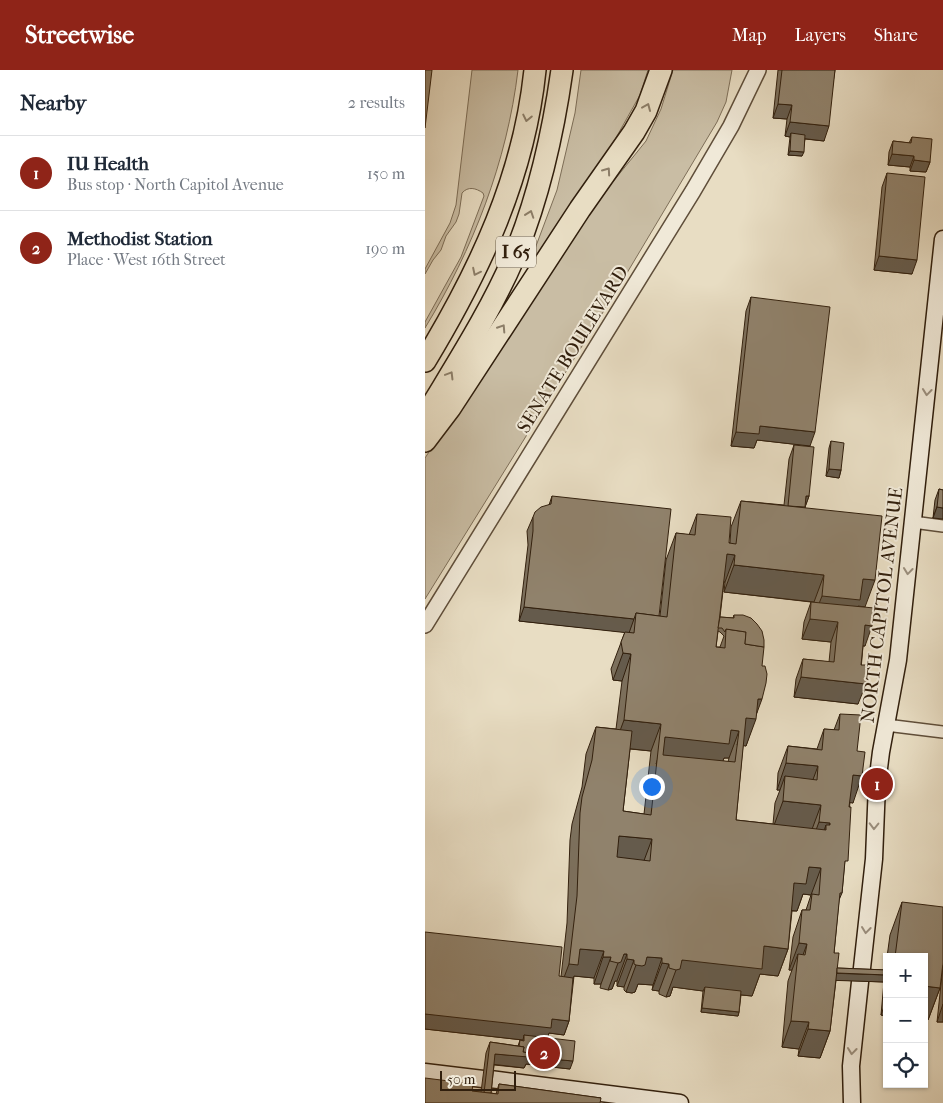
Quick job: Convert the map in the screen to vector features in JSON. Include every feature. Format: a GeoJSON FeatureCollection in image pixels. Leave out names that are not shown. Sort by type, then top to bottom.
{"type":"FeatureCollection","features":[{"type":"Feature","properties":{"kind":"highway","name":"I 65"},"geometry":{"type":"LineString","coordinates":[[425,361],[468,288],[498,220],[517,165],[527,121],[535,70]]}},
{"type":"Feature","properties":{"kind":"highway","name":"I 65"},"geometry":{"type":"LineString","coordinates":[[425,417],[494,298],[526,227],[551,138],[562,70]]}},
{"type":"Feature","properties":{"kind":"highway"},"geometry":{"type":"LineString","coordinates":[[425,441],[450,408],[634,132],[646,111],[659,74]]}},
{"type":"Feature","properties":{"kind":"main road","name":"NORTH CAPITOL AVENUE"},"geometry":{"type":"LineString","coordinates":[[852,1103],[851,1066],[874,859],[877,784],[898,660],[943,239]]}},
{"type":"Feature","properties":{"kind":"main road"},"geometry":{"type":"LineString","coordinates":[[425,1072],[679,1103]]}},
{"type":"Feature","properties":{"kind":"street","name":"SENATE BOULEVARD"},"geometry":{"type":"LineString","coordinates":[[746,91],[748,70]]}},
{"type":"Feature","properties":{"kind":"street","name":"SENATE BOULEVARD"},"geometry":{"type":"LineString","coordinates":[[425,625],[693,191],[731,126],[746,91],[758,70]]}},
{"type":"Feature","properties":{"kind":"street"},"geometry":{"type":"LineString","coordinates":[[913,522],[943,526]]}},
{"type":"Feature","properties":{"kind":"street"},"geometry":{"type":"LineString","coordinates":[[886,725],[943,732]]}},
{"type":"Feature","properties":{"kind":"shaded area"},"geometry":{"type":"Polygon","coordinates":[[[472,70],[518,70],[513,104],[506,138],[496,171],[473,236],[425,328],[425,322],[461,257],[484,196],[480,191],[472,188],[462,193],[456,222],[425,274],[425,269],[450,223],[456,205],[472,70]]]}},
{"type":"Feature","properties":{"kind":"shaded area"},"geometry":{"type":"Polygon","coordinates":[[[581,70],[648,70],[640,95],[613,143],[521,286],[557,190],[575,113],[581,70]]]}},
{"type":"Feature","properties":{"kind":"shaded area"},"geometry":{"type":"Polygon","coordinates":[[[673,70],[732,70],[726,102],[717,122],[618,288],[425,599],[425,458],[586,215],[646,141],[661,109],[673,70]]]}},
{"type":"Feature","properties":{"kind":"building"},"geometry":{"type":"Polygon","coordinates":[[[425,70],[432,70],[425,128],[425,70]]]}},
{"type":"Feature","properties":{"kind":"building"},"geometry":{"type":"Polygon","coordinates":[[[782,70],[835,70],[829,126],[790,122],[792,105],[778,104],[782,70]]]}},
{"type":"Feature","properties":{"kind":"building"},"geometry":{"type":"Polygon","coordinates":[[[791,133],[805,135],[804,152],[790,151],[791,133]]]}},
{"type":"Feature","properties":{"kind":"building"},"geometry":{"type":"Polygon","coordinates":[[[912,137],[932,139],[930,162],[914,160],[914,156],[892,154],[893,141],[911,143],[912,137]]]}},
{"type":"Feature","properties":{"kind":"building"},"geometry":{"type":"Polygon","coordinates":[[[887,173],[925,177],[917,260],[879,256],[887,173]]]}},
{"type":"Feature","properties":{"kind":"building"},"geometry":{"type":"Polygon","coordinates":[[[751,297],[830,307],[815,432],[760,426],[759,434],[736,432],[751,297]]]}},
{"type":"Feature","properties":{"kind":"building"},"geometry":{"type":"Polygon","coordinates":[[[831,441],[844,443],[841,470],[829,469],[831,441]]]}},
{"type":"Feature","properties":{"kind":"building"},"geometry":{"type":"Polygon","coordinates":[[[794,445],[814,447],[809,496],[806,496],[805,507],[788,506],[794,445]]]}},
{"type":"Feature","properties":{"kind":"building"},"geometry":{"type":"Polygon","coordinates":[[[939,489],[943,490],[943,508],[937,507],[939,489]]]}},
{"type":"Feature","properties":{"kind":"building"},"geometry":{"type":"Polygon","coordinates":[[[552,496],[671,509],[659,616],[636,613],[634,619],[524,607],[533,517],[535,512],[541,507],[551,504],[552,496]]]}},
{"type":"Feature","properties":{"kind":"building"},"geometry":{"type":"Polygon","coordinates":[[[741,501],[882,516],[875,580],[863,579],[860,600],[822,596],[824,575],[734,565],[735,555],[727,554],[716,647],[725,648],[726,629],[746,632],[745,644],[764,647],[762,666],[765,666],[767,674],[766,683],[762,699],[758,699],[756,719],[746,718],[736,820],[826,830],[826,825],[830,825],[830,823],[819,822],[821,805],[783,801],[785,776],[817,780],[818,766],[786,763],[788,746],[822,750],[824,729],[839,730],[840,714],[861,715],[857,751],[865,752],[862,776],[853,775],[849,807],[851,807],[848,861],[845,861],[842,893],[840,893],[834,953],[839,953],[830,1031],[808,1029],[809,1022],[791,1021],[798,954],[805,955],[807,944],[799,943],[802,910],[810,910],[812,894],[819,895],[821,868],[809,867],[806,884],[794,883],[788,949],[764,946],[762,969],[682,960],[680,969],[676,970],[669,968],[669,964],[662,963],[662,958],[647,957],[645,965],[642,966],[634,964],[634,960],[627,959],[627,954],[624,954],[621,962],[618,963],[610,961],[611,957],[603,957],[604,951],[580,949],[578,965],[569,964],[577,896],[580,813],[582,797],[592,760],[596,727],[632,731],[623,811],[651,815],[661,724],[624,720],[631,654],[623,653],[621,642],[625,632],[634,633],[636,613],[667,617],[676,533],[695,535],[697,514],[731,517],[729,543],[736,544],[741,501]],[[731,730],[729,744],[665,737],[663,755],[735,762],[739,731],[731,730]],[[619,836],[617,857],[650,861],[652,839],[619,836]]]}},
{"type":"Feature","properties":{"kind":"building"},"geometry":{"type":"Polygon","coordinates":[[[811,602],[874,608],[872,626],[865,625],[861,665],[868,665],[866,684],[801,677],[803,659],[834,662],[838,622],[810,619],[811,602]]]}},
{"type":"Feature","properties":{"kind":"building"},"geometry":{"type":"Polygon","coordinates":[[[734,615],[743,615],[751,618],[757,624],[762,631],[764,647],[745,644],[746,632],[726,629],[725,632],[722,628],[718,628],[720,617],[734,618],[734,615]]]}},
{"type":"Feature","properties":{"kind":"building"},"geometry":{"type":"Polygon","coordinates":[[[902,902],[943,907],[943,963],[940,988],[928,986],[928,953],[896,953],[902,902]]]}},
{"type":"Feature","properties":{"kind":"building"},"geometry":{"type":"Polygon","coordinates":[[[425,932],[562,947],[559,976],[573,978],[569,1021],[552,1019],[551,1028],[425,1014],[425,932]]]}},
{"type":"Feature","properties":{"kind":"building"},"geometry":{"type":"Polygon","coordinates":[[[837,968],[883,970],[883,975],[837,973],[837,968]]]}},
{"type":"Feature","properties":{"kind":"building"},"geometry":{"type":"Polygon","coordinates":[[[705,987],[741,991],[739,1012],[702,1008],[705,987]]]}},
{"type":"Feature","properties":{"kind":"building"},"geometry":{"type":"Polygon","coordinates":[[[524,1035],[575,1041],[573,1061],[528,1057],[529,1053],[523,1052],[524,1047],[519,1046],[520,1040],[524,1041],[524,1035]]]}},
{"type":"Feature","properties":{"kind":"building"},"geometry":{"type":"Polygon","coordinates":[[[490,1042],[524,1047],[523,1052],[529,1053],[528,1057],[495,1054],[491,1093],[484,1093],[490,1042]]]}},
{"type":"Feature","properties":{"kind":"building"},"geometry":{"type":"Polygon","coordinates":[[[425,1078],[473,1084],[472,1091],[498,1094],[499,1084],[601,1098],[600,1103],[425,1103],[425,1078]]]}},
{"type":"Feature","properties":{"kind":"place","name":"IU Health"},"geometry":{"type":"Point","coordinates":[877,784]}},
{"type":"Feature","properties":{"kind":"place","name":"Methodist Station"},"geometry":{"type":"Point","coordinates":[544,1053]}}]}
